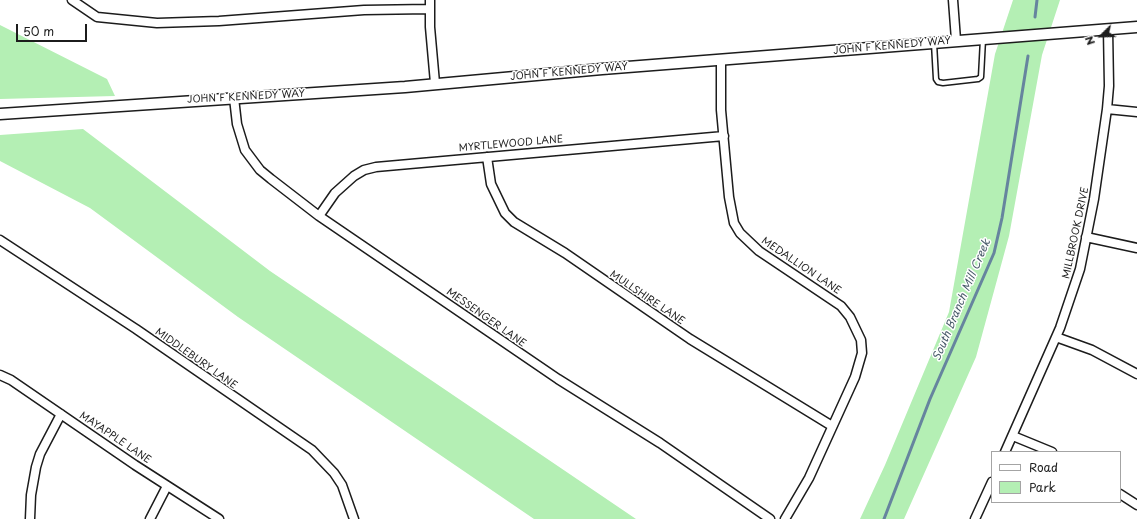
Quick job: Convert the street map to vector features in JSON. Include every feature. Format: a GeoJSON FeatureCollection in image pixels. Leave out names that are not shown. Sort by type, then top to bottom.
{"type":"FeatureCollection","features":[{"type":"Feature","properties":{"kind":"street"},"geometry":{"type":"LineString","coordinates":[[72,0],[97,17],[157,23],[211,22],[364,10],[430,9]]}},
{"type":"Feature","properties":{"kind":"street"},"geometry":{"type":"LineString","coordinates":[[430,0],[435,83]]}},
{"type":"Feature","properties":{"kind":"street"},"geometry":{"type":"LineString","coordinates":[[953,0],[956,40]]}},
{"type":"Feature","properties":{"kind":"street","name":"JOHN F KENNEDY WAY"},"geometry":{"type":"LineString","coordinates":[[0,114],[435,83],[956,40],[1137,27]]}},
{"type":"Feature","properties":{"kind":"street","name":"MILLBROOK DRIVE"},"geometry":{"type":"LineString","coordinates":[[1006,451],[1056,337],[1076,284],[1093,206],[1107,109],[1109,86],[1108,29]]}},
{"type":"Feature","properties":{"kind":"street","name":"MEDALLION LANE"},"geometry":{"type":"LineString","coordinates":[[721,60],[721,97],[724,136],[731,210],[734,222],[740,233],[759,250],[842,306],[859,334],[862,353],[859,365],[810,478],[785,519]]}},
{"type":"Feature","properties":{"kind":"street","name":"MESSENGER LANE"},"geometry":{"type":"LineString","coordinates":[[234,98],[241,141],[252,160],[260,170],[319,216],[558,380],[660,443],[770,519]]}},
{"type":"Feature","properties":{"kind":"street"},"geometry":{"type":"LineString","coordinates":[[1107,109],[1137,112]]}},
{"type":"Feature","properties":{"kind":"street","name":"MYRTLEWOOD LANE"},"geometry":{"type":"LineString","coordinates":[[319,216],[335,193],[354,176],[364,170],[389,165],[724,136]]}},
{"type":"Feature","properties":{"kind":"street","name":"MULLSHIRE LANE"},"geometry":{"type":"LineString","coordinates":[[487,157],[490,184],[505,213],[514,222],[561,250],[690,339],[832,426]]}},
{"type":"Feature","properties":{"kind":"street"},"geometry":{"type":"LineString","coordinates":[[1086,236],[1137,248]]}},
{"type":"Feature","properties":{"kind":"street","name":"MIDDLEBURY LANE"},"geometry":{"type":"LineString","coordinates":[[0,240],[136,329],[312,450],[338,479],[354,519]]}},
{"type":"Feature","properties":{"kind":"street"},"geometry":{"type":"LineString","coordinates":[[1056,337],[1092,350],[1137,374]]}},
{"type":"Feature","properties":{"kind":"street","name":"MAYAPPLE LANE"},"geometry":{"type":"LineString","coordinates":[[0,374],[219,519]]}},
{"type":"Feature","properties":{"kind":"street"},"geometry":{"type":"LineString","coordinates":[[30,519],[31,495],[36,467],[61,414]]}},
{"type":"Feature","properties":{"kind":"street"},"geometry":{"type":"LineString","coordinates":[[1013,436],[1050,451]]}},
{"type":"Feature","properties":{"kind":"street"},"geometry":{"type":"LineString","coordinates":[[975,519],[991,484]]}},
{"type":"Feature","properties":{"kind":"street"},"geometry":{"type":"LineString","coordinates":[[150,519],[167,486]]}},
{"type":"Feature","properties":{"kind":"street"},"geometry":{"type":"LineString","coordinates":[[1121,495],[1137,505]]}},
{"type":"Feature","properties":{"kind":"lane"},"geometry":{"type":"LineString","coordinates":[[934,42],[936,79],[938,82],[943,83],[978,79],[981,77],[983,38]]}},
{"type":"Feature","properties":{"kind":"green space"},"geometry":{"type":"Polygon","coordinates":[[[1013,0],[1060,0],[1042,55],[1009,236],[976,357],[904,519],[860,519],[885,465],[949,312],[995,54],[1013,0]]]}},
{"type":"Feature","properties":{"kind":"green space"},"geometry":{"type":"Polygon","coordinates":[[[0,25],[107,79],[115,96],[0,99],[0,25]]]}},
{"type":"Feature","properties":{"kind":"green space"},"geometry":{"type":"Polygon","coordinates":[[[83,129],[270,271],[636,519],[534,519],[238,317],[90,208],[0,161],[0,135],[83,129]]]}},
{"type":"Feature","properties":{"kind":"waterway","name":"South Branch Mill Creek"},"geometry":{"type":"LineString","coordinates":[[1035,17],[1037,0]]}},
{"type":"Feature","properties":{"kind":"waterway","name":"South Branch Mill Creek"},"geometry":{"type":"LineString","coordinates":[[884,519],[930,399],[994,253],[1002,218],[1028,56]]}}]}
